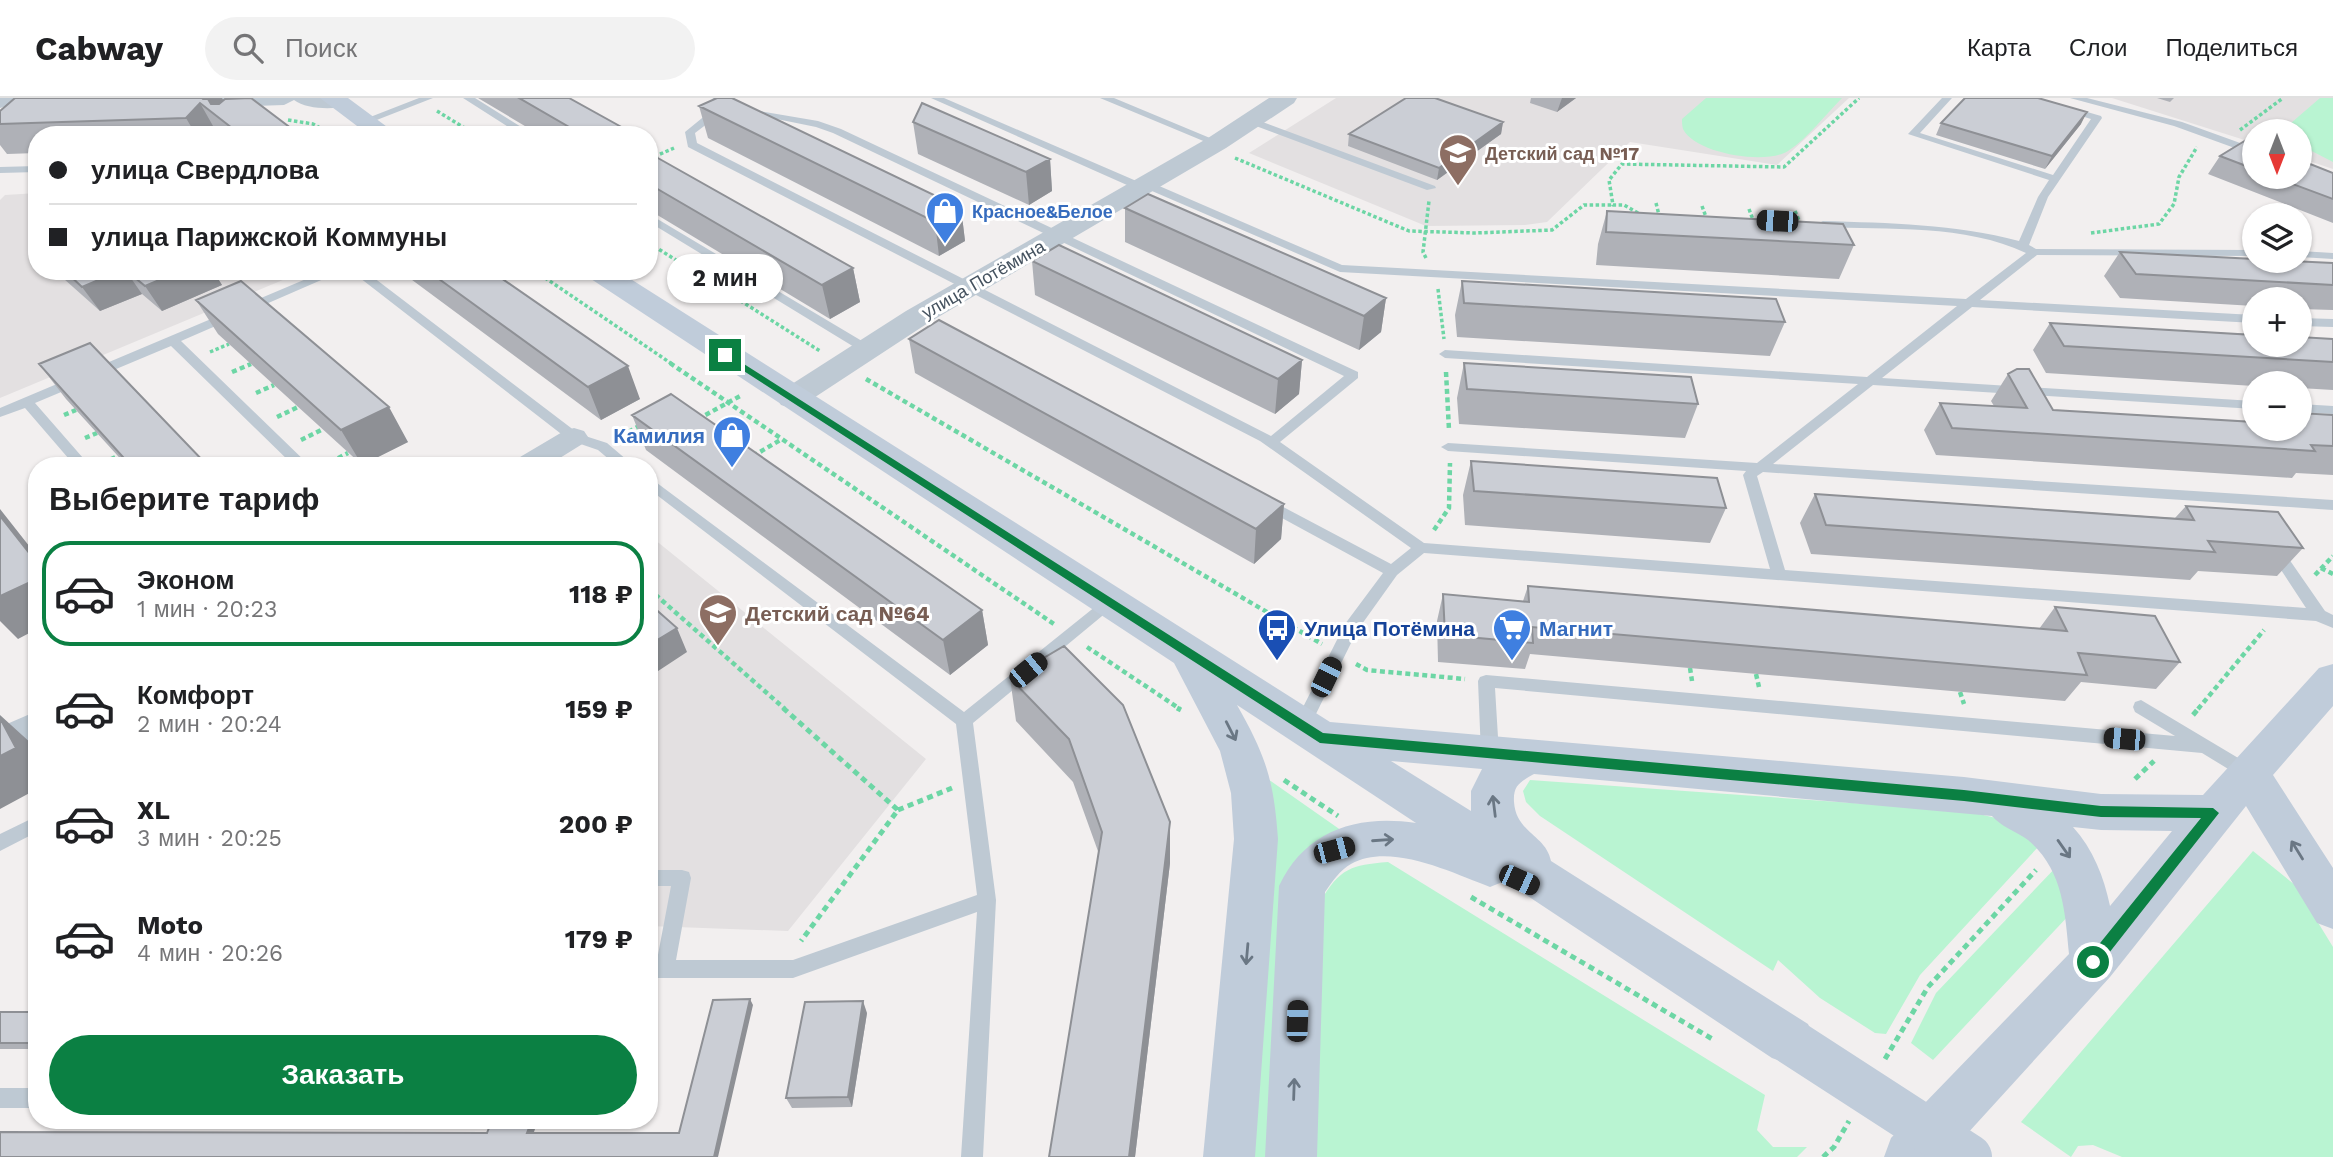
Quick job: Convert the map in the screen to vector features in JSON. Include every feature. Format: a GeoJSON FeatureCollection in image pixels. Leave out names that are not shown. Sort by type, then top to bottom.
{"type":"FeatureCollection","features":[{"type":"Feature","properties":{"kind":"main road"},"geometry":{"type":"LineString","coordinates":[[334,100],[372,126]]}},
{"type":"Feature","properties":{"kind":"main road"},"geometry":{"type":"LineString","coordinates":[[612,280],[1969,1157]]}},
{"type":"Feature","properties":{"kind":"main road"},"geometry":{"type":"LineString","coordinates":[[1186,650],[1241,750],[1253,793],[1256,839],[1229,1157]]}},
{"type":"Feature","properties":{"kind":"main road"},"geometry":{"type":"LineString","coordinates":[[1910,1157],[2093,962],[2213,813],[2333,679]]}},
{"type":"Feature","properties":{"kind":"main road"},"geometry":{"type":"LineString","coordinates":[[1311,732],[1509,755],[1964,795],[2101,812],[2213,813]]}},
{"type":"Feature","properties":{"kind":"main road"},"geometry":{"type":"LineString","coordinates":[[1509,755],[1492,791],[1493,814],[1507,841],[1585,909]]}},
{"type":"Feature","properties":{"kind":"main road"},"geometry":{"type":"LineString","coordinates":[[2249,773],[2333,908]]}},
{"type":"Feature","properties":{"kind":"main road"},"geometry":{"type":"LineString","coordinates":[[1964,795],[2016,809],[2048,830],[2060,842],[2080,872],[2087,897],[2093,962]]}},
{"type":"Feature","properties":{"kind":"main road"},"geometry":{"type":"LineString","coordinates":[[1291,1157],[1302,886],[1334,850],[1386,838],[1428,844],[1475,860],[1585,909]]}},
{"type":"Feature","properties":{"kind":"street"},"geometry":{"type":"LineString","coordinates":[[176,101],[253,105],[284,98]]}},
{"type":"Feature","properties":{"kind":"street"},"geometry":{"type":"LineString","coordinates":[[305,98],[334,100]]}},
{"type":"Feature","properties":{"kind":"street","name":"улица Потёмина"},"geometry":{"type":"LineString","coordinates":[[792,398],[868,350],[928,322],[967,287],[1143,186],[1220,148],[1285,98]]}},
{"type":"Feature","properties":{"kind":"street"},"geometry":{"type":"LineString","coordinates":[[0,103],[17,102]]}},
{"type":"Feature","properties":{"kind":"street"},"geometry":{"type":"LineString","coordinates":[[540,457],[574,437]]}},
{"type":"Feature","properties":{"kind":"street"},"geometry":{"type":"LineString","coordinates":[[0,743],[28,729]]}},
{"type":"Feature","properties":{"kind":"lane"},"geometry":{"type":"LineString","coordinates":[[468,98],[514,126]]}},
{"type":"Feature","properties":{"kind":"lane"},"geometry":{"type":"LineString","coordinates":[[718,98],[715,111],[690,132],[692,145],[1271,443],[1421,548],[2279,612],[2326,619]]}},
{"type":"Feature","properties":{"kind":"lane"},"geometry":{"type":"LineString","coordinates":[[936,98],[1340,268],[2242,318]]}},
{"type":"Feature","properties":{"kind":"lane"},"geometry":{"type":"LineString","coordinates":[[1105,98],[1220,148]]}},
{"type":"Feature","properties":{"kind":"lane"},"geometry":{"type":"LineString","coordinates":[[1947,98],[1913,134],[2055,180]]}},
{"type":"Feature","properties":{"kind":"lane"},"geometry":{"type":"LineString","coordinates":[[1779,575],[1750,475],[2035,249],[2043,197],[2097,118],[2028,98]]}},
{"type":"Feature","properties":{"kind":"lane"},"geometry":{"type":"LineString","coordinates":[[2075,98],[2205,134],[2242,147]]}},
{"type":"Feature","properties":{"kind":"lane"},"geometry":{"type":"LineString","coordinates":[[365,121],[424,99]]}},
{"type":"Feature","properties":{"kind":"lane"},"geometry":{"type":"LineString","coordinates":[[715,111],[742,111],[779,117],[837,131],[1353,374],[1271,443]]}},
{"type":"Feature","properties":{"kind":"lane"},"geometry":{"type":"LineString","coordinates":[[1252,121],[1431,188]]}},
{"type":"Feature","properties":{"kind":"lane"},"geometry":{"type":"LineString","coordinates":[[0,170],[28,169]]}},
{"type":"Feature","properties":{"kind":"lane"},"geometry":{"type":"LineString","coordinates":[[1798,217],[1987,236],[2035,249],[2242,253]]}},
{"type":"Feature","properties":{"kind":"lane"},"geometry":{"type":"LineString","coordinates":[[658,222],[868,350]]}},
{"type":"Feature","properties":{"kind":"lane"},"geometry":{"type":"LineString","coordinates":[[2312,255],[2333,256]]}},
{"type":"Feature","properties":{"kind":"lane"},"geometry":{"type":"LineString","coordinates":[[0,413],[315,280]]}},
{"type":"Feature","properties":{"kind":"lane"},"geometry":{"type":"LineString","coordinates":[[369,280],[574,437],[601,446],[615,457]]}},
{"type":"Feature","properties":{"kind":"lane"},"geometry":{"type":"LineString","coordinates":[[2312,323],[2333,324]]}},
{"type":"Feature","properties":{"kind":"lane"},"geometry":{"type":"LineString","coordinates":[[172,341],[294,457]]}},
{"type":"Feature","properties":{"kind":"lane"},"geometry":{"type":"LineString","coordinates":[[1445,354],[2242,404]]}},
{"type":"Feature","properties":{"kind":"lane"},"geometry":{"type":"LineString","coordinates":[[27,402],[75,457]]}},
{"type":"Feature","properties":{"kind":"lane"},"geometry":{"type":"LineString","coordinates":[[2312,410],[2331,412]]}},
{"type":"Feature","properties":{"kind":"lane"},"geometry":{"type":"LineString","coordinates":[[1449,447],[1759,467],[2244,505],[2333,505]]}},
{"type":"Feature","properties":{"kind":"lane"},"geometry":{"type":"LineString","coordinates":[[658,489],[964,721],[987,900],[972,1157]]}},
{"type":"Feature","properties":{"kind":"lane"},"geometry":{"type":"LineString","coordinates":[[1252,496],[1392,571]]}},
{"type":"Feature","properties":{"kind":"lane"},"geometry":{"type":"LineString","coordinates":[[2263,533],[2301,589],[2326,619]]}},
{"type":"Feature","properties":{"kind":"lane"},"geometry":{"type":"LineString","coordinates":[[1311,732],[1338,653],[1351,628],[1392,571],[1421,548]]}},
{"type":"Feature","properties":{"kind":"lane"},"geometry":{"type":"LineString","coordinates":[[964,721],[1111,602]]}},
{"type":"Feature","properties":{"kind":"lane"},"geometry":{"type":"LineString","coordinates":[[1509,755],[1486,681],[2174,737],[2205,746],[2249,773]]}},
{"type":"Feature","properties":{"kind":"lane"},"geometry":{"type":"LineString","coordinates":[[2141,707],[2174,737]]}},
{"type":"Feature","properties":{"kind":"lane"},"geometry":{"type":"LineString","coordinates":[[0,843],[28,828]]}},
{"type":"Feature","properties":{"kind":"lane"},"geometry":{"type":"LineString","coordinates":[[658,878],[682,878],[658,965]]}},
{"type":"Feature","properties":{"kind":"lane"},"geometry":{"type":"LineString","coordinates":[[658,969],[793,969],[987,900]]}},
{"type":"Feature","properties":{"kind":"lane"},"geometry":{"type":"LineString","coordinates":[[0,1098],[28,1098]]}},
{"type":"Feature","properties":{"kind":"path"},"geometry":{"type":"LineString","coordinates":[[1614,205],[1609,180],[1622,163],[1784,167],[1859,98]]}},
{"type":"Feature","properties":{"kind":"path"},"geometry":{"type":"LineString","coordinates":[[2225,141],[2283,98]]}},
{"type":"Feature","properties":{"kind":"path"},"geometry":{"type":"LineString","coordinates":[[424,99],[463,126]]}},
{"type":"Feature","properties":{"kind":"path"},"geometry":{"type":"LineString","coordinates":[[253,105],[316,126]]}},
{"type":"Feature","properties":{"kind":"path"},"geometry":{"type":"LineString","coordinates":[[2035,249],[2060,239],[2159,224],[2175,204],[2179,177],[2205,134]]}},
{"type":"Feature","properties":{"kind":"path"},"geometry":{"type":"LineString","coordinates":[[658,155],[691,140]]}},
{"type":"Feature","properties":{"kind":"path"},"geometry":{"type":"LineString","coordinates":[[1220,148],[1409,231],[1552,230],[1584,205],[1625,205],[1637,213]]}},
{"type":"Feature","properties":{"kind":"path"},"geometry":{"type":"LineString","coordinates":[[1421,548],[1449,508],[1449,447],[1441,297],[1423,252],[1431,188]]}},
{"type":"Feature","properties":{"kind":"path"},"geometry":{"type":"LineString","coordinates":[[1656,203],[1659,215]]}},
{"type":"Feature","properties":{"kind":"path"},"geometry":{"type":"LineString","coordinates":[[1702,206],[1706,217]]}},
{"type":"Feature","properties":{"kind":"path"},"geometry":{"type":"LineString","coordinates":[[1749,209],[1753,220]]}},
{"type":"Feature","properties":{"kind":"path"},"geometry":{"type":"LineString","coordinates":[[658,249],[843,365],[1367,670],[1486,681]]}},
{"type":"Feature","properties":{"kind":"path"},"geometry":{"type":"LineString","coordinates":[[548,280],[1184,712]]}},
{"type":"Feature","properties":{"kind":"path"},"geometry":{"type":"LineString","coordinates":[[748,459],[782,439]]}},
{"type":"Feature","properties":{"kind":"path"},"geometry":{"type":"LineString","coordinates":[[340,457],[348,453]]}},
{"type":"Feature","properties":{"kind":"path"},"geometry":{"type":"LineString","coordinates":[[2301,589],[2333,556]]}},
{"type":"Feature","properties":{"kind":"path"},"geometry":{"type":"LineString","coordinates":[[2321,568],[2333,574]]}},
{"type":"Feature","properties":{"kind":"path"},"geometry":{"type":"LineString","coordinates":[[658,597],[898,810]]}},
{"type":"Feature","properties":{"kind":"path"},"geometry":{"type":"LineString","coordinates":[[2101,812],[2174,737],[2279,612]]}},
{"type":"Feature","properties":{"kind":"path"},"geometry":{"type":"LineString","coordinates":[[1241,750],[1373,840]]}},
{"type":"Feature","properties":{"kind":"path"},"geometry":{"type":"LineString","coordinates":[[793,969],[802,938],[898,810],[972,780]]}},
{"type":"Feature","properties":{"kind":"path"},"geometry":{"type":"LineString","coordinates":[[1894,1044],[1928,987],[2060,842]]}},
{"type":"Feature","properties":{"kind":"path"},"geometry":{"type":"LineString","coordinates":[[1468,896],[1718,1042]]}},
{"type":"Feature","properties":{"kind":"path"},"geometry":{"type":"LineString","coordinates":[[1823,1157],[1834,1147]]}},
{"type":"Feature","properties":{"kind":"shaded area","name":"Детский сад №17"},"geometry":{"type":"Polygon","coordinates":[[[1336,98],[1849,98],[1777,165],[1630,142],[1547,222],[1525,225],[1426,226],[1249,153],[1336,98]]]}},
{"type":"Feature","properties":{"kind":"shaded area"},"geometry":{"type":"Polygon","coordinates":[[[2112,98],[2333,98],[2333,169],[2312,162],[2312,119],[2242,119],[2242,139],[2112,98]]]}},
{"type":"Feature","properties":{"kind":"shaded area"},"geometry":{"type":"Polygon","coordinates":[[[28,194],[28,280],[283,280],[0,398],[0,200],[5,195],[28,194]]]}},
{"type":"Feature","properties":{"kind":"shaded area","name":"Детский сад №64"},"geometry":{"type":"Polygon","coordinates":[[[658,542],[926,759],[788,931],[658,926],[658,542]]]}},
{"type":"Feature","properties":{"kind":"green space"},"geometry":{"type":"Polygon","coordinates":[[[1706,98],[1842,98],[1788,151],[1778,155],[1749,157],[1716,151],[1690,138],[1683,129],[1682,119],[1706,98]]]}},
{"type":"Feature","properties":{"kind":"green space"},"geometry":{"type":"Polygon","coordinates":[[[2320,98],[2333,98],[2333,162],[2312,151],[2312,119],[2296,119],[2320,98]]]}},
{"type":"Feature","properties":{"kind":"green space"},"geometry":{"type":"Polygon","coordinates":[[[1265,777],[1345,833],[1311,854],[1273,1157],[1246,1157],[1265,777]]]}},
{"type":"Feature","properties":{"kind":"green space"},"geometry":{"type":"Polygon","coordinates":[[[1530,780],[1966,811],[2009,821],[2039,846],[1920,975],[1886,1034],[1875,1033],[1820,998],[1778,960],[1773,971],[1540,816],[1526,802],[1523,791],[1530,780]]]}},
{"type":"Feature","properties":{"kind":"green space"},"geometry":{"type":"Polygon","coordinates":[[[2253,851],[2295,885],[2333,947],[2333,1157],[2122,1157],[2093,1145],[2078,1146],[2071,1157],[2021,1122],[2253,851]]]}},
{"type":"Feature","properties":{"kind":"green space"},"geometry":{"type":"Polygon","coordinates":[[[1388,862],[1765,1095],[1757,1130],[1773,1147],[1807,1147],[1797,1157],[1313,1157],[1320,902],[1334,882],[1348,870],[1388,862]]]}},
{"type":"Feature","properties":{"kind":"green space"},"geometry":{"type":"Polygon","coordinates":[[[2060,863],[2072,912],[1933,1060],[1911,1043],[1936,993],[2060,863]]]}},
{"type":"Feature","properties":{"kind":"building"},"geometry":{"type":"Polygon","coordinates":[[[15,98],[205,98],[211,104],[219,104],[225,99],[251,98],[288,126],[229,126],[200,103],[186,118],[0,124],[0,111],[15,98]]]}},
{"type":"Feature","properties":{"kind":"building"},"geometry":{"type":"Polygon","coordinates":[[[519,98],[569,98],[620,126],[567,126],[519,98]]]}},
{"type":"Feature","properties":{"kind":"building"},"geometry":{"type":"Polygon","coordinates":[[[717,98],[732,98],[961,208],[935,222],[699,106],[717,98]]]}},
{"type":"Feature","properties":{"kind":"building"},"geometry":{"type":"Polygon","coordinates":[[[1406,98],[1435,98],[1503,122],[1439,168],[1349,134],[1406,98]]]}},
{"type":"Feature","properties":{"kind":"building"},"geometry":{"type":"Polygon","coordinates":[[[1965,98],[2038,98],[2087,112],[2052,156],[1941,123],[1965,98]]]}},
{"type":"Feature","properties":{"kind":"building"},"geometry":{"type":"Polygon","coordinates":[[[922,103],[1050,159],[1026,172],[913,122],[922,103]]]}},
{"type":"Feature","properties":{"kind":"building"},"geometry":{"type":"Polygon","coordinates":[[[2242,143],[2242,164],[2220,156],[2242,143]]]}},
{"type":"Feature","properties":{"kind":"building"},"geometry":{"type":"Polygon","coordinates":[[[658,158],[853,268],[822,285],[658,189],[658,158]]]}},
{"type":"Feature","properties":{"kind":"building"},"geometry":{"type":"Polygon","coordinates":[[[2312,165],[2333,173],[2333,199],[2306,189],[2312,189],[2312,165]]]}},
{"type":"Feature","properties":{"kind":"building"},"geometry":{"type":"Polygon","coordinates":[[[1148,194],[1386,298],[1364,316],[1125,208],[1148,194]]]}},
{"type":"Feature","properties":{"kind":"building"},"geometry":{"type":"Polygon","coordinates":[[[1607,211],[1843,224],[1854,245],[1606,232],[1607,211]]]}},
{"type":"Feature","properties":{"kind":"building"},"geometry":{"type":"Polygon","coordinates":[[[1059,245],[1302,360],[1278,379],[1032,261],[1059,245]]]}},
{"type":"Feature","properties":{"kind":"building"},"geometry":{"type":"Polygon","coordinates":[[[2120,252],[2242,258],[2242,273],[2312,273],[2312,262],[2333,263],[2333,285],[2136,274],[2120,252]]]}},
{"type":"Feature","properties":{"kind":"building"},"geometry":{"type":"Polygon","coordinates":[[[75,280],[99,280],[82,287],[75,280]]]}},
{"type":"Feature","properties":{"kind":"building"},"geometry":{"type":"Polygon","coordinates":[[[138,280],[159,280],[145,286],[138,280]]]}},
{"type":"Feature","properties":{"kind":"building"},"geometry":{"type":"Polygon","coordinates":[[[440,280],[504,280],[628,366],[588,387],[440,280]]]}},
{"type":"Feature","properties":{"kind":"building"},"geometry":{"type":"Polygon","coordinates":[[[241,281],[389,407],[341,430],[196,300],[241,281]]]}},
{"type":"Feature","properties":{"kind":"building"},"geometry":{"type":"Polygon","coordinates":[[[1462,281],[1776,299],[1785,322],[1464,303],[1462,281]]]}},
{"type":"Feature","properties":{"kind":"building"},"geometry":{"type":"Polygon","coordinates":[[[939,320],[1284,504],[1256,529],[909,339],[939,320]]]}},
{"type":"Feature","properties":{"kind":"building"},"geometry":{"type":"Polygon","coordinates":[[[2050,323],[2242,334],[2242,357],[2064,346],[2050,323]]]}},
{"type":"Feature","properties":{"kind":"building"},"geometry":{"type":"Polygon","coordinates":[[[2312,338],[2333,339],[2333,362],[2249,357],[2312,357],[2312,338]]]}},
{"type":"Feature","properties":{"kind":"building"},"geometry":{"type":"Polygon","coordinates":[[[90,343],[199,457],[123,457],[39,364],[90,343]]]}},
{"type":"Feature","properties":{"kind":"building"},"geometry":{"type":"Polygon","coordinates":[[[1464,363],[1691,377],[1698,404],[1467,389],[1464,363]]]}},
{"type":"Feature","properties":{"kind":"building"},"geometry":{"type":"Polygon","coordinates":[[[2017,369],[2029,369],[2053,410],[2242,421],[2242,441],[2312,441],[2312,414],[2333,415],[2333,446],[2311,445],[2315,451],[1952,428],[1940,403],[2027,408],[2008,374],[2017,369]]]}},
{"type":"Feature","properties":{"kind":"building"},"geometry":{"type":"Polygon","coordinates":[[[671,394],[982,610],[943,640],[632,415],[671,394]]]}},
{"type":"Feature","properties":{"kind":"building"},"geometry":{"type":"Polygon","coordinates":[[[1471,461],[1717,478],[1726,508],[1474,491],[1471,461]]]}},
{"type":"Feature","properties":{"kind":"building"},"geometry":{"type":"Polygon","coordinates":[[[1815,494],[2194,520],[2186,506],[2278,512],[2303,548],[2208,541],[2215,552],[1826,525],[1815,494]]]}},
{"type":"Feature","properties":{"kind":"building"},"geometry":{"type":"Polygon","coordinates":[[[0,516],[28,552],[28,583],[0,596],[0,516]]]}},
{"type":"Feature","properties":{"kind":"building"},"geometry":{"type":"Polygon","coordinates":[[[1528,586],[2067,631],[2055,607],[2155,616],[2180,662],[2078,653],[2087,675],[1532,627],[1533,643],[1445,635],[1443,594],[1529,602],[1528,586]]]}},
{"type":"Feature","properties":{"kind":"building"},"geometry":{"type":"Polygon","coordinates":[[[658,611],[677,628],[658,640],[658,611]]]}},
{"type":"Feature","properties":{"kind":"building"},"geometry":{"type":"Polygon","coordinates":[[[1064,646],[1123,705],[1170,822],[1129,1157],[1049,1157],[1102,832],[1069,739],[1010,678],[1064,646]]]}},
{"type":"Feature","properties":{"kind":"building"},"geometry":{"type":"Polygon","coordinates":[[[0,718],[16,748],[0,756],[0,718]]]}},
{"type":"Feature","properties":{"kind":"building"},"geometry":{"type":"Polygon","coordinates":[[[750,999],[714,1157],[0,1157],[0,1132],[487,1133],[489,1129],[529,1129],[527,1133],[679,1133],[713,1000],[750,999]]]}},
{"type":"Feature","properties":{"kind":"building"},"geometry":{"type":"Polygon","coordinates":[[[863,1001],[848,1097],[786,1098],[805,1002],[863,1001]]]}},
{"type":"Feature","properties":{"kind":"building"},"geometry":{"type":"Polygon","coordinates":[[[0,1012],[28,1012],[28,1043],[0,1043],[0,1012]]]}},
{"type":"Feature","properties":{"kind":"place","name":"Детский сад №17"},"geometry":{"type":"Point","coordinates":[1458,187]}},
{"type":"Feature","properties":{"kind":"place","name":"Красное&Белое"},"geometry":{"type":"Point","coordinates":[945,245]}},
{"type":"Feature","properties":{"kind":"place","name":"Камилия"},"geometry":{"type":"Point","coordinates":[732,469]}},
{"type":"Feature","properties":{"kind":"place","name":"Детский сад №64"},"geometry":{"type":"Point","coordinates":[718,647]}},
{"type":"Feature","properties":{"kind":"place","name":"Улица Потёмина"},"geometry":{"type":"Point","coordinates":[1277,662]}},
{"type":"Feature","properties":{"kind":"place","name":"Магнит"},"geometry":{"type":"Point","coordinates":[1512,662]}},
{"type":"Feature","properties":{"kind":"route"},"geometry":{"type":"LineString","coordinates":[[725,355],[1320,738],[1964,795],[2101,812],[2213,813],[2093,962]]}}]}
